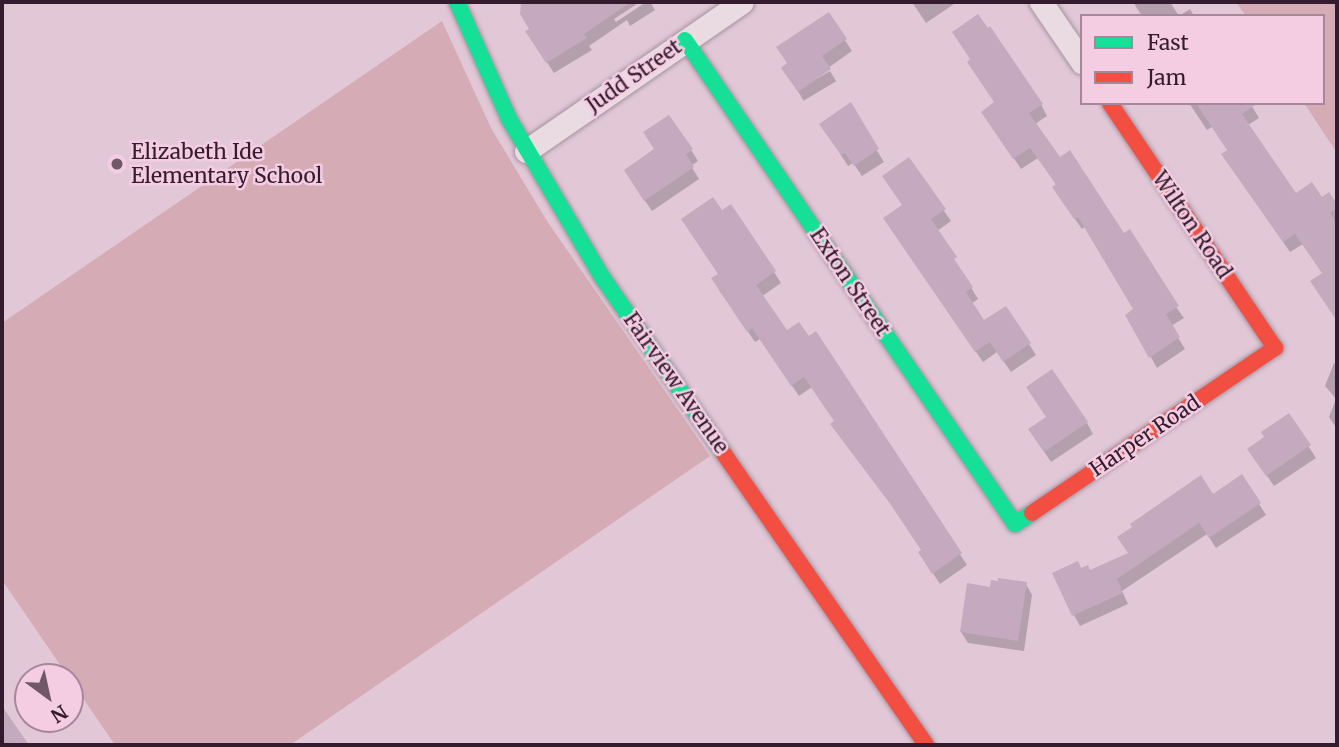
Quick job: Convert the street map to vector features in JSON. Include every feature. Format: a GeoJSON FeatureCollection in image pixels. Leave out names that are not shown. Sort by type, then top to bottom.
{"type":"FeatureCollection","features":[{"type":"Feature","properties":{"kind":"street","name":"Fairview Avenue"},"geometry":{"type":"LineString","coordinates":[[457,2],[490,80],[526,151],[602,277],[926,745]]}},
{"type":"Feature","properties":{"kind":"street","name":"Judd Street"},"geometry":{"type":"LineString","coordinates":[[526,151],[742,2]]}},
{"type":"Feature","properties":{"kind":"street"},"geometry":{"type":"LineString","coordinates":[[1041,2],[1080,59]]}},
{"type":"Feature","properties":{"kind":"street","name":"Exton Street"},"geometry":{"type":"LineString","coordinates":[[685,40],[1015,524]]}},
{"type":"Feature","properties":{"kind":"street","name":"Wilton Road"},"geometry":{"type":"LineString","coordinates":[[1111,105],[1275,348]]}},
{"type":"Feature","properties":{"kind":"street","name":"Harper Road"},"geometry":{"type":"LineString","coordinates":[[1015,524],[1275,348]]}},
{"type":"Feature","properties":{"kind":"shaded area"},"geometry":{"type":"Polygon","coordinates":[[[1236,2],[1337,2],[1337,153],[1305,105],[1325,105],[1325,14],[1245,14],[1236,2]]]}},
{"type":"Feature","properties":{"kind":"shaded area"},"geometry":{"type":"Polygon","coordinates":[[[442,21],[491,128],[547,221],[710,456],[290,745],[115,745],[84,700],[84,663],[59,663],[2,580],[2,323],[442,21]]]}},
{"type":"Feature","properties":{"kind":"building"},"geometry":{"type":"Polygon","coordinates":[[[521,2],[631,2],[584,34],[587,38],[546,63],[525,31],[529,29],[520,14],[521,2]]]}},
{"type":"Feature","properties":{"kind":"building"},"geometry":{"type":"Polygon","coordinates":[[[829,12],[847,39],[822,56],[831,69],[798,92],[781,68],[787,63],[776,47],[829,12]]]}},
{"type":"Feature","properties":{"kind":"building"},"geometry":{"type":"Polygon","coordinates":[[[978,14],[988,28],[990,26],[1043,104],[1029,113],[1060,157],[1070,150],[1124,233],[1130,229],[1179,306],[1166,314],[1180,337],[1149,358],[1125,315],[1133,309],[1078,217],[1074,219],[1052,187],[1056,184],[1030,148],[1013,159],[981,112],[994,102],[967,62],[970,59],[952,32],[978,14]]]}},
{"type":"Feature","properties":{"kind":"building"},"geometry":{"type":"Polygon","coordinates":[[[851,102],[879,149],[854,166],[845,153],[841,155],[819,124],[851,102]]]}},
{"type":"Feature","properties":{"kind":"building"},"geometry":{"type":"Polygon","coordinates":[[[1197,105],[1255,105],[1242,114],[1296,193],[1312,182],[1322,197],[1329,192],[1337,204],[1337,208],[1330,213],[1337,224],[1337,321],[1310,281],[1322,273],[1295,234],[1283,242],[1221,154],[1227,150],[1197,105]]]}},
{"type":"Feature","properties":{"kind":"building"},"geometry":{"type":"Polygon","coordinates":[[[669,115],[693,149],[686,154],[694,167],[644,201],[624,170],[654,149],[643,132],[669,115]]]}},
{"type":"Feature","properties":{"kind":"building"},"geometry":{"type":"Polygon","coordinates":[[[909,157],[946,209],[931,219],[957,257],[954,259],[973,287],[966,292],[984,320],[1006,306],[1031,343],[1003,362],[990,342],[975,352],[883,218],[902,205],[882,176],[909,157]]]}},
{"type":"Feature","properties":{"kind":"building"},"geometry":{"type":"Polygon","coordinates":[[[713,197],[722,210],[731,204],[776,271],[756,285],[787,330],[799,322],[809,336],[816,331],[962,553],[932,574],[918,552],[921,550],[830,424],[834,421],[804,377],[791,386],[752,328],[747,332],[711,278],[718,274],[681,219],[713,197]]]}},
{"type":"Feature","properties":{"kind":"building"},"geometry":{"type":"Polygon","coordinates":[[[1052,369],[1088,422],[1044,452],[1028,429],[1046,417],[1026,387],[1052,369]]]}},
{"type":"Feature","properties":{"kind":"building"},"geometry":{"type":"Polygon","coordinates":[[[1289,413],[1311,445],[1266,476],[1247,449],[1264,437],[1261,432],[1289,413]]]}},
{"type":"Feature","properties":{"kind":"building"},"geometry":{"type":"Polygon","coordinates":[[[1242,474],[1261,503],[1209,538],[1199,523],[1117,579],[1123,593],[1072,616],[1052,573],[1078,561],[1081,568],[1088,565],[1090,570],[1128,553],[1117,537],[1132,527],[1130,524],[1201,475],[1213,494],[1242,474]]]}},
{"type":"Feature","properties":{"kind":"building"},"geometry":{"type":"Polygon","coordinates":[[[998,578],[1027,582],[1018,641],[960,632],[967,583],[990,587],[991,580],[998,581],[998,578]]]}},
{"type":"Feature","properties":{"kind":"building"},"geometry":{"type":"Polygon","coordinates":[[[2,706],[14,723],[14,733],[21,733],[29,745],[2,745],[2,706]]]}},
{"type":"Feature","properties":{"kind":"traffic: fast"},"geometry":{"type":"LineString","coordinates":[[457,2],[509,119],[602,277],[724,454]]}},
{"type":"Feature","properties":{"kind":"traffic: fast"},"geometry":{"type":"LineString","coordinates":[[685,40],[1015,524],[1032,513]]}},
{"type":"Feature","properties":{"kind":"traffic: jam"},"geometry":{"type":"LineString","coordinates":[[1032,513],[1275,348],[1111,105]]}},
{"type":"Feature","properties":{"kind":"traffic: jam"},"geometry":{"type":"LineString","coordinates":[[724,454],[926,745]]}},
{"type":"Feature","properties":{"kind":"place","name":"Elizabeth Ide Elementary School"},"geometry":{"type":"Point","coordinates":[117,164]}}]}
